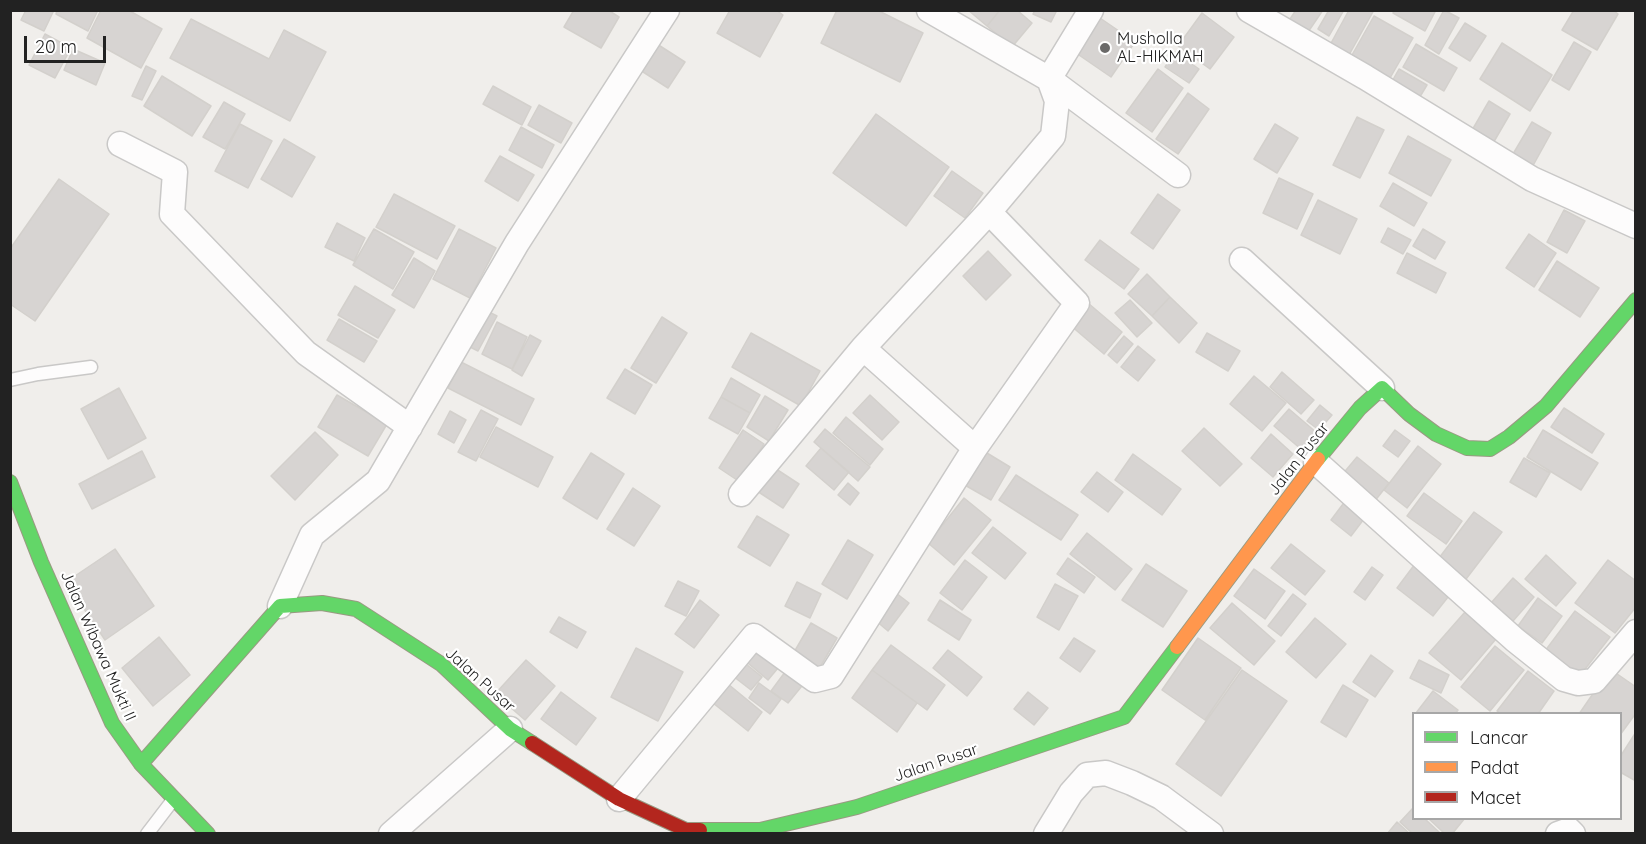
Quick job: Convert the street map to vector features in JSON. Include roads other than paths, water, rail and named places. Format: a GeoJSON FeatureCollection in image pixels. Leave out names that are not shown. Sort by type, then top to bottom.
{"type":"FeatureCollection","features":[{"type":"Feature","properties":{"kind":"street"},"geometry":{"type":"LineString","coordinates":[[141,764],[280,606],[312,535],[378,481],[517,243],[667,10]]}},
{"type":"Feature","properties":{"kind":"street"},"geometry":{"type":"LineString","coordinates":[[928,10],[1049,79],[1178,175]]}},
{"type":"Feature","properties":{"kind":"street"},"geometry":{"type":"LineString","coordinates":[[1049,79],[1091,10]]}},
{"type":"Feature","properties":{"kind":"street"},"geometry":{"type":"LineString","coordinates":[[1258,13],[1532,179],[1635,226]]}},
{"type":"Feature","properties":{"kind":"street"},"geometry":{"type":"LineString","coordinates":[[741,494],[862,348],[989,212],[1053,136],[1057,101],[1049,79]]}},
{"type":"Feature","properties":{"kind":"street"},"geometry":{"type":"LineString","coordinates":[[120,144],[175,172],[172,214],[306,353],[410,427]]}},
{"type":"Feature","properties":{"kind":"street"},"geometry":{"type":"LineString","coordinates":[[619,799],[754,636],[815,680],[831,676],[975,448],[1077,303],[989,212]]}},
{"type":"Feature","properties":{"kind":"street"},"geometry":{"type":"LineString","coordinates":[[1242,260],[1409,414],[1436,434],[1467,448],[1490,449],[1509,437],[1546,406],[1635,300]]}},
{"type":"Feature","properties":{"kind":"street"},"geometry":{"type":"LineString","coordinates":[[862,348],[975,448]]}},
{"type":"Feature","properties":{"kind":"street","name":"Jalan Pusar"},"geometry":{"type":"LineString","coordinates":[[280,606],[322,603],[356,609],[441,664],[510,729],[619,799],[686,831],[760,830],[857,807],[1124,717],[1316,462],[1360,408],[1382,388]]}},
{"type":"Feature","properties":{"kind":"street"},"geometry":{"type":"LineString","coordinates":[[1316,462],[1515,640],[1564,679],[1578,683],[1594,681],[1635,632]]}},
{"type":"Feature","properties":{"kind":"street","name":"Jalan Wibawa Mukti II"},"geometry":{"type":"LineString","coordinates":[[10,482],[112,723],[141,764],[208,834]]}},
{"type":"Feature","properties":{"kind":"street"},"geometry":{"type":"LineString","coordinates":[[391,834],[510,729]]}},
{"type":"Feature","properties":{"kind":"street"},"geometry":{"type":"LineString","coordinates":[[1046,834],[1071,793],[1087,775],[1106,773],[1161,797],[1211,834]]}},
{"type":"Feature","properties":{"kind":"street"},"geometry":{"type":"LineString","coordinates":[[1558,834],[1569,830],[1573,834]]}},
{"type":"Feature","properties":{"kind":"lane"},"geometry":{"type":"LineString","coordinates":[[10,380],[91,367]]}},
{"type":"Feature","properties":{"kind":"lane"},"geometry":{"type":"LineString","coordinates":[[147,834],[174,799]]}},
{"type":"Feature","properties":{"kind":"place","name":"Musholla AL-HIKMAH"},"geometry":{"type":"Point","coordinates":[1105,48]}}]}
